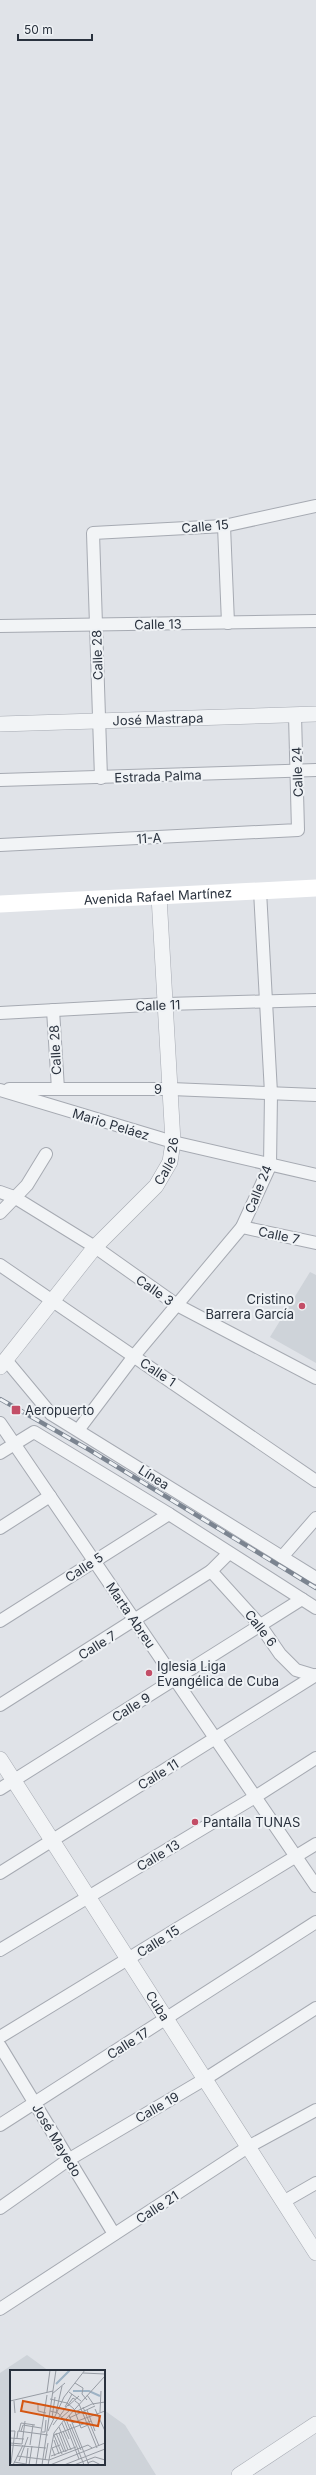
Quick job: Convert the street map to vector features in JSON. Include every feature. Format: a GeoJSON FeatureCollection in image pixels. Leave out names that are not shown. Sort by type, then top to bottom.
{"type":"FeatureCollection","features":[{"type":"Feature","properties":{"kind":"main road","name":"Avenida Rafael Martínez"},"geometry":{"type":"LineString","coordinates":[[0,904],[316,888]]}},
{"type":"Feature","properties":{"kind":"street","name":"Calle 15"},"geometry":{"type":"LineString","coordinates":[[93,533],[224,526],[315,506]]}},
{"type":"Feature","properties":{"kind":"street"},"geometry":{"type":"LineString","coordinates":[[224,526],[228,623]]}},
{"type":"Feature","properties":{"kind":"street","name":"Calle 28"},"geometry":{"type":"LineString","coordinates":[[93,533],[101,778]]}},
{"type":"Feature","properties":{"kind":"street","name":"Calle 13"},"geometry":{"type":"LineString","coordinates":[[0,626],[96,626],[316,621]]}},
{"type":"Feature","properties":{"kind":"street","name":"José Mastrapa"},"geometry":{"type":"LineString","coordinates":[[0,724],[316,714]]}},
{"type":"Feature","properties":{"kind":"street","name":"Calle 24"},"geometry":{"type":"LineString","coordinates":[[295,715],[298,830]]}},
{"type":"Feature","properties":{"kind":"street","name":"Estrada Palma"},"geometry":{"type":"LineString","coordinates":[[0,780],[316,770]]}},
{"type":"Feature","properties":{"kind":"street","name":"11-A"},"geometry":{"type":"LineString","coordinates":[[0,845],[298,830]]}},
{"type":"Feature","properties":{"kind":"street","name":"Calle 24"},"geometry":{"type":"LineString","coordinates":[[79,1429],[134,1356],[242,1227],[270,1166],[271,1093],[264,1003],[260,891]]}},
{"type":"Feature","properties":{"kind":"street","name":"Calle 26"},"geometry":{"type":"LineString","coordinates":[[3,1364],[95,1247],[156,1186],[170,1162],[173,1142],[171,1089],[159,896]]}},
{"type":"Feature","properties":{"kind":"street","name":"Calle 11"},"geometry":{"type":"LineString","coordinates":[[0,1013],[166,1004],[264,1003],[316,1000]]}},
{"type":"Feature","properties":{"kind":"street","name":"Calle 28"},"geometry":{"type":"LineString","coordinates":[[53,1010],[58,1089]]}},
{"type":"Feature","properties":{"kind":"street","name":"9"},"geometry":{"type":"LineString","coordinates":[[0,1090],[171,1089],[316,1095]]}},
{"type":"Feature","properties":{"kind":"street","name":"Mario Peláez"},"geometry":{"type":"LineString","coordinates":[[0,1090],[173,1142],[270,1166],[316,1175]]}},
{"type":"Feature","properties":{"kind":"street"},"geometry":{"type":"LineString","coordinates":[[0,1213],[27,1185],[46,1154]]}},
{"type":"Feature","properties":{"kind":"street","name":"Calle 3"},"geometry":{"type":"LineString","coordinates":[[0,1192],[14,1197],[95,1247],[177,1305],[316,1378]]}},
{"type":"Feature","properties":{"kind":"street","name":"Calle 7"},"geometry":{"type":"LineString","coordinates":[[242,1227],[316,1243]]}},
{"type":"Feature","properties":{"kind":"street","name":"Calle 1"},"geometry":{"type":"LineString","coordinates":[[0,1265],[52,1302],[314,1476]]}},
{"type":"Feature","properties":{"kind":"street","name":"Línea"},"geometry":{"type":"LineString","coordinates":[[3,1364],[50,1414],[79,1429],[316,1578]]}},
{"type":"Feature","properties":{"kind":"street","name":"Marta Abreu"},"geometry":{"type":"LineString","coordinates":[[0,1423],[316,1886]]}},
{"type":"Feature","properties":{"kind":"street","name":"Línea"},"geometry":{"type":"LineString","coordinates":[[15,1444],[34,1432],[169,1514],[316,1608]]}},
{"type":"Feature","properties":{"kind":"street"},"geometry":{"type":"LineString","coordinates":[[0,1453],[15,1444]]}},
{"type":"Feature","properties":{"kind":"street"},"geometry":{"type":"LineString","coordinates":[[0,1528],[50,1496]]}},
{"type":"Feature","properties":{"kind":"street","name":"Calle 5"},"geometry":{"type":"LineString","coordinates":[[0,1621],[93,1560],[169,1514]]}},
{"type":"Feature","properties":{"kind":"street"},"geometry":{"type":"LineString","coordinates":[[282,1557],[316,1518]]}},
{"type":"Feature","properties":{"kind":"street","name":"Calle 7"},"geometry":{"type":"LineString","coordinates":[[0,1705],[135,1621],[211,1571],[229,1552]]}},
{"type":"Feature","properties":{"kind":"street","name":"Calle 6"},"geometry":{"type":"LineString","coordinates":[[211,1571],[260,1625],[280,1654],[296,1670],[316,1676]]}},
{"type":"Feature","properties":{"kind":"street","name":"Calle 9"},"geometry":{"type":"LineString","coordinates":[[0,1789],[302,1599]]}},
{"type":"Feature","properties":{"kind":"street","name":"Calle 11"},"geometry":{"type":"LineString","coordinates":[[0,1872],[316,1676]]}},
{"type":"Feature","properties":{"kind":"street","name":"Calle 13"},"geometry":{"type":"LineString","coordinates":[[0,1950],[255,1797],[316,1758]]}},
{"type":"Feature","properties":{"kind":"street","name":"Cuba"},"geometry":{"type":"LineString","coordinates":[[0,1759],[316,2253]]}},
{"type":"Feature","properties":{"kind":"street","name":"Calle 15"},"geometry":{"type":"LineString","coordinates":[[0,2038],[316,1844]]}},
{"type":"Feature","properties":{"kind":"street","name":"Calle 17"},"geometry":{"type":"LineString","coordinates":[[0,2125],[316,1922]]}},
{"type":"Feature","properties":{"kind":"street","name":"Calle 19"},"geometry":{"type":"LineString","coordinates":[[0,2208],[68,2160],[205,2080],[316,2008]]}},
{"type":"Feature","properties":{"kind":"street","name":"José Mayedo"},"geometry":{"type":"LineString","coordinates":[[0,2046],[114,2234]]}},
{"type":"Feature","properties":{"kind":"street","name":"Calle 21"},"geometry":{"type":"LineString","coordinates":[[0,2309],[248,2148],[316,2110]]}},
{"type":"Feature","properties":{"kind":"street"},"geometry":{"type":"LineString","coordinates":[[283,2202],[316,2183]]}},
{"type":"Feature","properties":{"kind":"street"},"geometry":{"type":"LineString","coordinates":[[247,2473],[316,2424]]}},
{"type":"Feature","properties":{"kind":"shaded area","name":"Cristino Barrera García"},"geometry":{"type":"Polygon","coordinates":[[[310,1272],[316,1275],[316,1363],[270,1337],[310,1272]]]}},
{"type":"Feature","properties":{"kind":"shaded area"},"geometry":{"type":"Polygon","coordinates":[[[27,2355],[48,2370],[10,2370],[10,2465],[105,2465],[105,2411],[125,2425],[156,2475],[0,2475],[0,2373],[27,2355]]]}},
{"type":"Feature","properties":{"kind":"railway"},"geometry":{"type":"LineString","coordinates":[[0,1399],[88,1449],[316,1588]]}},
{"type":"Feature","properties":{"kind":"place","name":"Cristino Barrera García"},"geometry":{"type":"Point","coordinates":[302,1306]}},
{"type":"Feature","properties":{"kind":"place","name":"Aeropuerto"},"geometry":{"type":"Point","coordinates":[16,1410]}},
{"type":"Feature","properties":{"kind":"place","name":"Iglesia Liga Evangélica de Cuba"},"geometry":{"type":"Point","coordinates":[149,1673]}},
{"type":"Feature","properties":{"kind":"place","name":"Pantalla TUNAS"},"geometry":{"type":"Point","coordinates":[195,1822]}}]}
